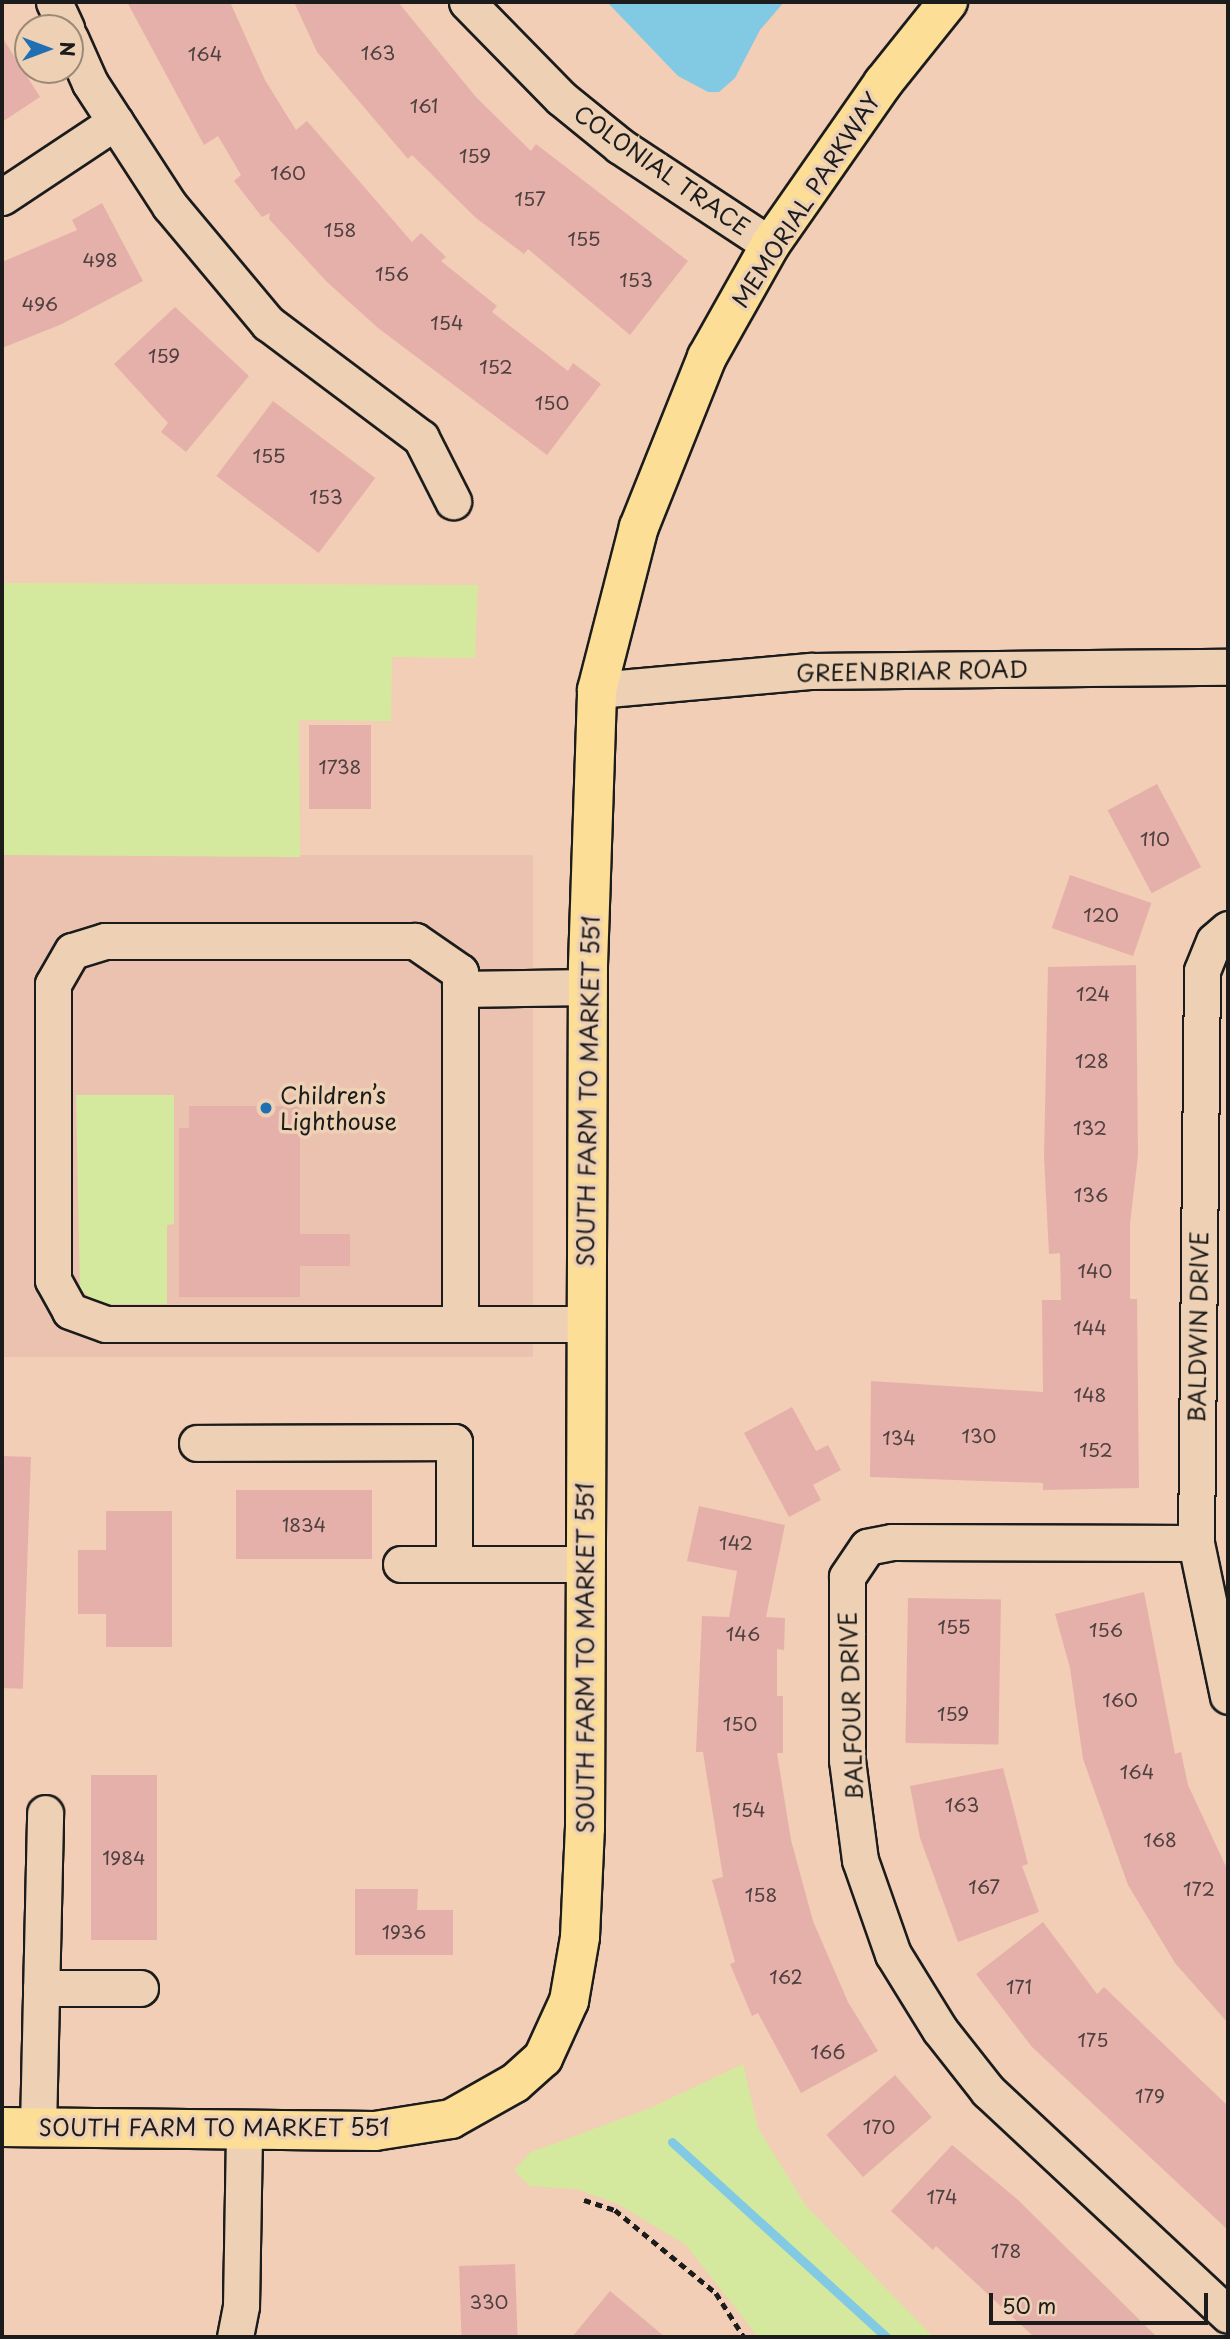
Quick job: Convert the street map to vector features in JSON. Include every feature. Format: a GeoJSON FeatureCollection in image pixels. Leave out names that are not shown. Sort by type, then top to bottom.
{"type":"FeatureCollection","features":[{"type":"Feature","properties":{"kind":"main road","name":"MEMORIAL PARKWAY"},"geometry":{"type":"LineString","coordinates":[[597,690],[639,527],[707,357],[770,246],[883,83],[948,2]]}},
{"type":"Feature","properties":{"kind":"main road","name":"SOUTH FARM TO MARKET 551"},"geometry":{"type":"LineString","coordinates":[[20,2128],[374,2131],[451,2119],[514,2083],[543,2058],[569,2001],[580,1937],[586,1564],[588,987],[597,690]]}},
{"type":"Feature","properties":{"kind":"street","name":"COLONIAL TRACE"},"geometry":{"type":"LineString","coordinates":[[467,2],[561,98],[610,138],[770,246]]}},
{"type":"Feature","properties":{"kind":"street"},"geometry":{"type":"LineString","coordinates":[[84,64],[115,122],[170,206],[268,323],[421,438],[453,501]]}},
{"type":"Feature","properties":{"kind":"street"},"geometry":{"type":"LineString","coordinates":[[2,197],[115,122]]}},
{"type":"Feature","properties":{"kind":"street","name":"GREENBRIAR ROAD"},"geometry":{"type":"LineString","coordinates":[[597,690],[811,671],[1228,667]]}},
{"type":"Feature","properties":{"kind":"street"},"geometry":{"type":"LineString","coordinates":[[460,1324],[460,972],[415,941],[105,941],[72,951],[53,984],[53,1280],[70,1311],[106,1324],[460,1324],[586,1324]]}},
{"type":"Feature","properties":{"kind":"street","name":"BALDWIN DRIVE"},"geometry":{"type":"LineString","coordinates":[[1217,942],[1214,1288],[1196,1543],[1228,1696]]}},
{"type":"Feature","properties":{"kind":"street"},"geometry":{"type":"LineString","coordinates":[[460,989],[588,987]]}},
{"type":"Feature","properties":{"kind":"street"},"geometry":{"type":"LineString","coordinates":[[197,1443],[454,1442],[454,1564]]}},
{"type":"Feature","properties":{"kind":"street","name":"BALFOUR DRIVE"},"geometry":{"type":"LineString","coordinates":[[1196,1543],[892,1542],[867,1546],[847,1577],[847,1760],[860,1860],[893,1954],[940,2030],[988,2091],[1228,2315]]}},
{"type":"Feature","properties":{"kind":"street"},"geometry":{"type":"LineString","coordinates":[[401,1564],[586,1564]]}},
{"type":"Feature","properties":{"kind":"street"},"geometry":{"type":"LineString","coordinates":[[20,2128],[41,1988],[45,1812]]}},
{"type":"Feature","properties":{"kind":"street"},"geometry":{"type":"LineString","coordinates":[[41,1988],[139,1988]]}},
{"type":"Feature","properties":{"kind":"street"},"geometry":{"type":"LineString","coordinates":[[235,2337],[241,2306],[244,2131]]}},
{"type":"Feature","properties":{"kind":"path"},"geometry":{"type":"LineString","coordinates":[[584,2200],[615,2210],[716,2293],[744,2337]]}},
{"type":"Feature","properties":{"kind":"shaded area","name":"Children’s Lighthouse"},"geometry":{"type":"Polygon","coordinates":[[[2,855],[533,855],[533,1357],[2,1357],[2,855]]]}},
{"type":"Feature","properties":{"kind":"green space"},"geometry":{"type":"Polygon","coordinates":[[[2,583],[478,585],[475,658],[392,657],[391,721],[299,720],[300,857],[2,855],[2,583]]]}},
{"type":"Feature","properties":{"kind":"green space"},"geometry":{"type":"Polygon","coordinates":[[[76,1095],[174,1095],[174,1224],[167,1225],[167,1304],[98,1304],[80,1289],[76,1095]]]}},
{"type":"Feature","properties":{"kind":"green space"},"geometry":{"type":"Polygon","coordinates":[[[743,2064],[758,2128],[806,2206],[933,2337],[758,2337],[686,2245],[618,2204],[576,2189],[529,2186],[514,2170],[531,2152],[648,2109],[743,2064]]]}},
{"type":"Feature","properties":{"kind":"water"},"geometry":{"type":"Polygon","coordinates":[[[607,2],[784,2],[760,30],[735,78],[719,92],[708,92],[678,76],[607,2]]]}},
{"type":"Feature","properties":{"kind":"building"},"geometry":{"type":"Polygon","coordinates":[[[127,2],[230,2],[265,80],[296,130],[307,121],[412,242],[421,233],[446,257],[441,261],[497,306],[492,312],[568,371],[573,363],[601,384],[547,455],[378,328],[326,281],[269,219],[270,213],[262,217],[234,181],[241,175],[218,136],[204,145],[127,2]]]}},
{"type":"Feature","properties":{"kind":"building"},"geometry":{"type":"Polygon","coordinates":[[[294,2],[398,2],[476,97],[531,151],[536,144],[688,261],[630,335],[528,249],[524,254],[476,218],[412,155],[408,159],[317,52],[294,2]]]}},
{"type":"Feature","properties":{"kind":"building"},"geometry":{"type":"Polygon","coordinates":[[[2,37],[14,56],[14,84],[32,84],[40,97],[2,122],[2,37]]]}},
{"type":"Feature","properties":{"kind":"building"},"geometry":{"type":"Polygon","coordinates":[[[102,203],[143,281],[62,324],[2,348],[2,262],[77,230],[72,220],[102,203]]]}},
{"type":"Feature","properties":{"kind":"building"},"geometry":{"type":"Polygon","coordinates":[[[175,307],[249,376],[186,452],[161,432],[168,423],[114,364],[175,307]]]}},
{"type":"Feature","properties":{"kind":"building"},"geometry":{"type":"Polygon","coordinates":[[[273,401],[375,478],[319,553],[216,476],[273,401]]]}},
{"type":"Feature","properties":{"kind":"building"},"geometry":{"type":"Polygon","coordinates":[[[309,725],[371,725],[371,809],[309,809],[309,725]]]}},
{"type":"Feature","properties":{"kind":"building"},"geometry":{"type":"Polygon","coordinates":[[[1157,784],[1201,867],[1152,893],[1108,810],[1157,784]]]}},
{"type":"Feature","properties":{"kind":"building"},"geometry":{"type":"Polygon","coordinates":[[[1070,875],[1151,903],[1133,956],[1052,928],[1070,875]]]}},
{"type":"Feature","properties":{"kind":"building"},"geometry":{"type":"Polygon","coordinates":[[[1136,965],[1138,1155],[1130,1224],[1130,1299],[1137,1299],[1139,1488],[1043,1490],[1043,1483],[870,1477],[871,1381],[1043,1392],[1042,1300],[1061,1300],[1060,1253],[1049,1254],[1044,1157],[1048,967],[1136,965]]]}},
{"type":"Feature","properties":{"kind":"building"},"geometry":{"type":"Polygon","coordinates":[[[189,1106],[300,1106],[300,1234],[350,1234],[350,1266],[300,1266],[300,1297],[179,1297],[179,1128],[189,1128],[189,1106]]]}},
{"type":"Feature","properties":{"kind":"building"},"geometry":{"type":"Polygon","coordinates":[[[792,1407],[816,1451],[828,1445],[841,1470],[813,1485],[821,1500],[789,1517],[744,1433],[792,1407]]]}},
{"type":"Feature","properties":{"kind":"building"},"geometry":{"type":"Polygon","coordinates":[[[2,1456],[31,1457],[23,1689],[2,1688],[2,1456]]]}},
{"type":"Feature","properties":{"kind":"building"},"geometry":{"type":"Polygon","coordinates":[[[236,1490],[372,1490],[372,1559],[236,1559],[236,1490]]]}},
{"type":"Feature","properties":{"kind":"building"},"geometry":{"type":"Polygon","coordinates":[[[699,1506],[785,1525],[766,1617],[785,1618],[784,1650],[777,1649],[777,1696],[783,1696],[783,1753],[777,1753],[791,1840],[813,1921],[848,2002],[878,2051],[801,2093],[758,2013],[752,2016],[730,1964],[735,1962],[712,1880],[723,1877],[703,1752],[696,1752],[702,1616],[729,1617],[737,1571],[687,1561],[699,1506]]]}},
{"type":"Feature","properties":{"kind":"building"},"geometry":{"type":"Polygon","coordinates":[[[106,1511],[172,1511],[172,1647],[106,1647],[106,1614],[78,1614],[78,1550],[106,1550],[106,1511]]]}},
{"type":"Feature","properties":{"kind":"building"},"geometry":{"type":"Polygon","coordinates":[[[1144,1592],[1175,1754],[1181,1752],[1188,1785],[1228,1871],[1228,2023],[1175,1963],[1128,1885],[1083,1759],[1070,1668],[1055,1614],[1144,1592]]]}},
{"type":"Feature","properties":{"kind":"building"},"geometry":{"type":"Polygon","coordinates":[[[908,1598],[1001,1600],[998,1745],[905,1743],[908,1598]]]}},
{"type":"Feature","properties":{"kind":"building"},"geometry":{"type":"Polygon","coordinates":[[[1003,1768],[1028,1864],[1022,1866],[1039,1912],[958,1942],[920,1838],[910,1786],[1003,1768]]]}},
{"type":"Feature","properties":{"kind":"building"},"geometry":{"type":"Polygon","coordinates":[[[91,1775],[157,1775],[157,1940],[91,1940],[91,1775]]]}},
{"type":"Feature","properties":{"kind":"building"},"geometry":{"type":"Polygon","coordinates":[[[355,1889],[418,1889],[417,1910],[453,1910],[453,1955],[355,1955],[355,1889]]]}},
{"type":"Feature","properties":{"kind":"building"},"geometry":{"type":"Polygon","coordinates":[[[1043,1922],[1097,1994],[1104,1987],[1228,2106],[1228,2230],[1032,2047],[976,1974],[1043,1922]]]}},
{"type":"Feature","properties":{"kind":"building"},"geometry":{"type":"Polygon","coordinates":[[[895,2075],[932,2117],[863,2177],[826,2135],[895,2075]]]}},
{"type":"Feature","properties":{"kind":"building"},"geometry":{"type":"Polygon","coordinates":[[[952,2145],[1017,2199],[1157,2337],[1034,2337],[936,2246],[933,2250],[891,2211],[952,2145]]]}},
{"type":"Feature","properties":{"kind":"building"},"geometry":{"type":"Polygon","coordinates":[[[515,2264],[518,2337],[462,2337],[459,2266],[515,2264]]]}},
{"type":"Feature","properties":{"kind":"building"},"geometry":{"type":"Polygon","coordinates":[[[610,2291],[665,2337],[572,2337],[610,2291]]]}},
{"type":"Feature","properties":{"kind":"waterway"},"geometry":{"type":"LineString","coordinates":[[672,2142],[886,2337]]}},
{"type":"Feature","properties":{"kind":"place","name":"Children’s Lighthouse"},"geometry":{"type":"Point","coordinates":[266,1108]}}]}
